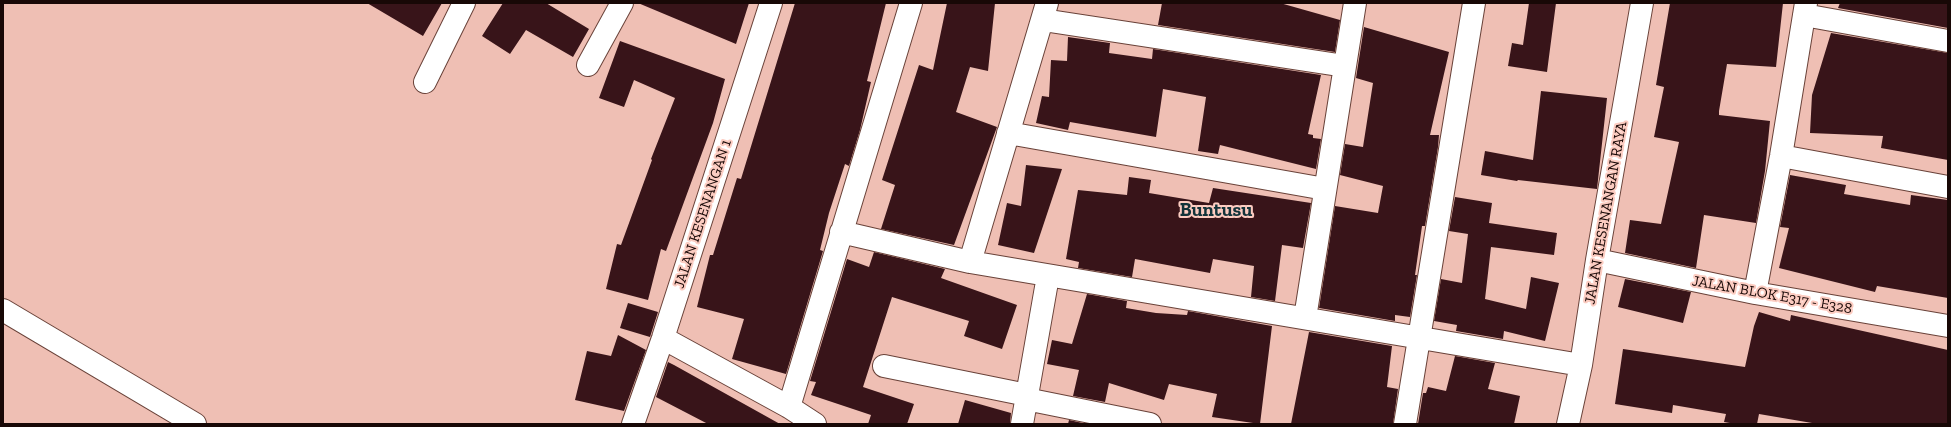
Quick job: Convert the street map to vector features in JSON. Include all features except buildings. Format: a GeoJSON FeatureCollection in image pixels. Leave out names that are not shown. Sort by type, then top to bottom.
{"type":"FeatureCollection","features":[{"type":"Feature","properties":{"kind":"street"},"geometry":{"type":"LineString","coordinates":[[425,82],[464,3]]}},
{"type":"Feature","properties":{"kind":"street"},"geometry":{"type":"LineString","coordinates":[[588,66],[622,3]]}},
{"type":"Feature","properties":{"kind":"street","name":"JALAN KESENANGAN 1"},"geometry":{"type":"LineString","coordinates":[[633,424],[664,338],[770,3]]}},
{"type":"Feature","properties":{"kind":"street"},"geometry":{"type":"LineString","coordinates":[[789,407],[840,232],[911,3]]}},
{"type":"Feature","properties":{"kind":"street"},"geometry":{"type":"LineString","coordinates":[[1305,318],[1355,3]]}},
{"type":"Feature","properties":{"kind":"street"},"geometry":{"type":"LineString","coordinates":[[1404,424],[1474,3]]}},
{"type":"Feature","properties":{"kind":"street","name":"JALAN KESENANGAN RAYA"},"geometry":{"type":"LineString","coordinates":[[1570,424],[1642,3]]}},
{"type":"Feature","properties":{"kind":"street"},"geometry":{"type":"LineString","coordinates":[[1755,293],[1782,156],[1805,9],[1948,41]]}},
{"type":"Feature","properties":{"kind":"street"},"geometry":{"type":"LineString","coordinates":[[970,262],[1045,12],[1345,66]]}},
{"type":"Feature","properties":{"kind":"street"},"geometry":{"type":"LineString","coordinates":[[1008,134],[1325,189]]}},
{"type":"Feature","properties":{"kind":"street"},"geometry":{"type":"LineString","coordinates":[[1782,156],[1948,187]]}},
{"type":"Feature","properties":{"kind":"street"},"geometry":{"type":"LineString","coordinates":[[840,232],[970,262],[1581,366]]}},
{"type":"Feature","properties":{"kind":"street","name":"JALAN BLOK E317 - E328"},"geometry":{"type":"LineString","coordinates":[[1597,260],[1755,293],[1948,326]]}},
{"type":"Feature","properties":{"kind":"street"},"geometry":{"type":"LineString","coordinates":[[1022,424],[1048,276]]}},
{"type":"Feature","properties":{"kind":"street"},"geometry":{"type":"LineString","coordinates":[[3,310],[195,424]]}},
{"type":"Feature","properties":{"kind":"street"},"geometry":{"type":"LineString","coordinates":[[664,338],[789,407],[815,424]]}},
{"type":"Feature","properties":{"kind":"street"},"geometry":{"type":"LineString","coordinates":[[884,366],[1150,424]]}},
{"type":"Feature","properties":{"kind":"district","name":"Buntusu"},"geometry":{"type":"Point","coordinates":[1216,211]}}]}
